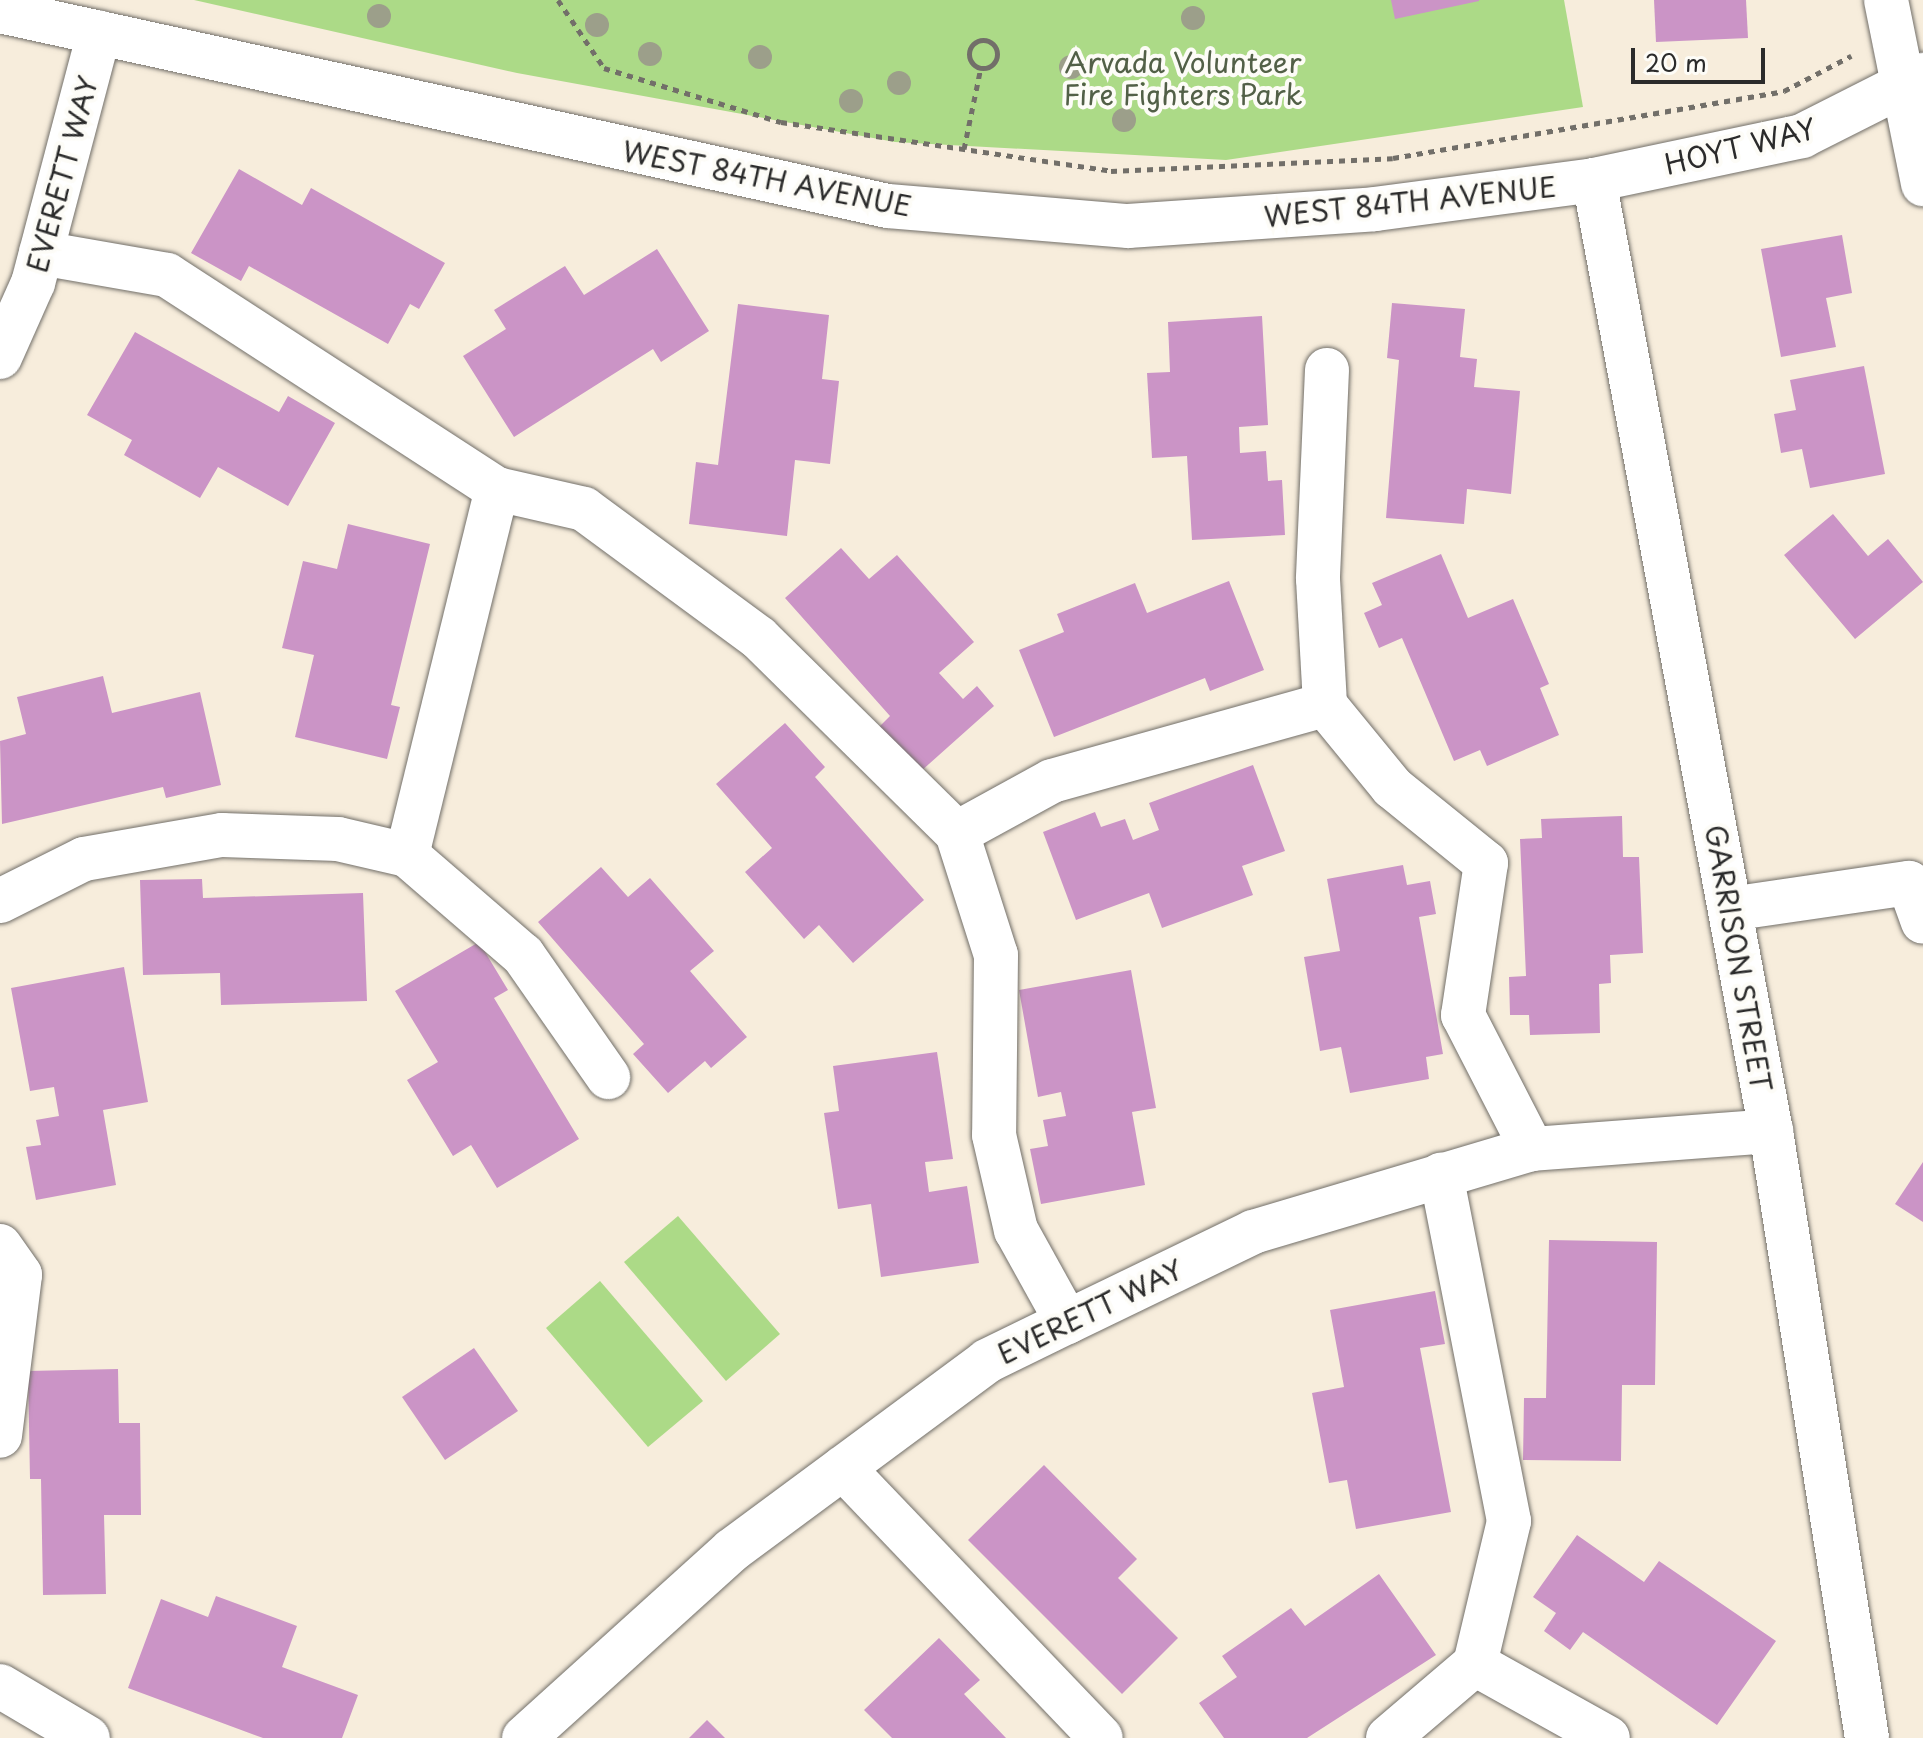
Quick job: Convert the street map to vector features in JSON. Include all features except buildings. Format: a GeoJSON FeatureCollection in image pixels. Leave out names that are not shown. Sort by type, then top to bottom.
{"type":"FeatureCollection","features":[{"type":"Feature","properties":{"kind":"street","name":"WEST 84TH AVENUE"},"geometry":{"type":"LineString","coordinates":[[0,11],[888,206],[1128,226],[1375,209],[1594,180]]}},
{"type":"Feature","properties":{"kind":"street"},"geometry":{"type":"LineString","coordinates":[[1889,15],[1913,81],[1923,184]]}},
{"type":"Feature","properties":{"kind":"street","name":"EVERETT WAY"},"geometry":{"type":"LineString","coordinates":[[0,357],[41,253],[99,33]]}},
{"type":"Feature","properties":{"kind":"street","name":"HOYT WAY"},"geometry":{"type":"LineString","coordinates":[[1594,180],[1802,136],[1913,81]]}},
{"type":"Feature","properties":{"kind":"street","name":"GARRISON STREET"},"geometry":{"type":"LineString","coordinates":[[1594,180],[1771,1131],[1867,1738]]}},
{"type":"Feature","properties":{"kind":"street"},"geometry":{"type":"LineString","coordinates":[[41,253],[167,275],[497,489],[584,509],[747,629],[957,833],[996,955],[994,1135],[1016,1230],[1067,1322]]}},
{"type":"Feature","properties":{"kind":"street"},"geometry":{"type":"LineString","coordinates":[[1327,370],[1318,579],[1325,705],[1392,787],[1486,863],[1463,1015],[1532,1149]]}},
{"type":"Feature","properties":{"kind":"street"},"geometry":{"type":"LineString","coordinates":[[407,855],[497,489]]}},
{"type":"Feature","properties":{"kind":"street"},"geometry":{"type":"LineString","coordinates":[[957,833],[1052,781],[1325,705]]}},
{"type":"Feature","properties":{"kind":"street"},"geometry":{"type":"LineString","coordinates":[[0,901],[84,859],[222,835],[338,839],[407,855],[523,955],[608,1077]]}},
{"type":"Feature","properties":{"kind":"street"},"geometry":{"type":"LineString","coordinates":[[1730,909],[1909,883],[1923,922]]}},
{"type":"Feature","properties":{"kind":"street","name":"EVERETT WAY"},"geometry":{"type":"LineString","coordinates":[[544,1731],[732,1550],[987,1361],[1253,1232],[1441,1175],[1532,1149],[1771,1131]]}},
{"type":"Feature","properties":{"kind":"street"},"geometry":{"type":"LineString","coordinates":[[1388,1738],[1475,1664],[1509,1521],[1441,1175]]}},
{"type":"Feature","properties":{"kind":"street"},"geometry":{"type":"LineString","coordinates":[[0,1246],[20,1275],[0,1436]]}},
{"type":"Feature","properties":{"kind":"street"},"geometry":{"type":"LineString","coordinates":[[843,1468],[1101,1738]]}},
{"type":"Feature","properties":{"kind":"street"},"geometry":{"type":"LineString","coordinates":[[1475,1664],[1608,1738]]}},
{"type":"Feature","properties":{"kind":"street"},"geometry":{"type":"LineString","coordinates":[[0,1686],[88,1738]]}},
{"type":"Feature","properties":{"kind":"path"},"geometry":{"type":"LineString","coordinates":[[558,0],[604,68],[781,122],[1111,171],[1393,158],[1784,91],[1889,15]]}},
{"type":"Feature","properties":{"kind":"path"},"geometry":{"type":"LineString","coordinates":[[984,39],[995,43],[999,55],[995,63],[981,67],[969,59],[969,49],[984,39]]}},
{"type":"Feature","properties":{"kind":"path"},"geometry":{"type":"LineString","coordinates":[[964,149],[981,67]]}},
{"type":"Feature","properties":{"kind":"green space","name":"Arvada Volunteer Fire Fighters Park"},"geometry":{"type":"Polygon","coordinates":[[[194,0],[1564,0],[1583,107],[1226,160],[895,142],[517,73],[194,0]]]}},
{"type":"Feature","properties":{"kind":"green space"},"geometry":{"type":"Polygon","coordinates":[[[678,1216],[780,1334],[726,1381],[624,1262],[678,1216]]]}},
{"type":"Feature","properties":{"kind":"green space"},"geometry":{"type":"Polygon","coordinates":[[[600,1281],[703,1401],[648,1447],[546,1328],[600,1281]]]}}]}
